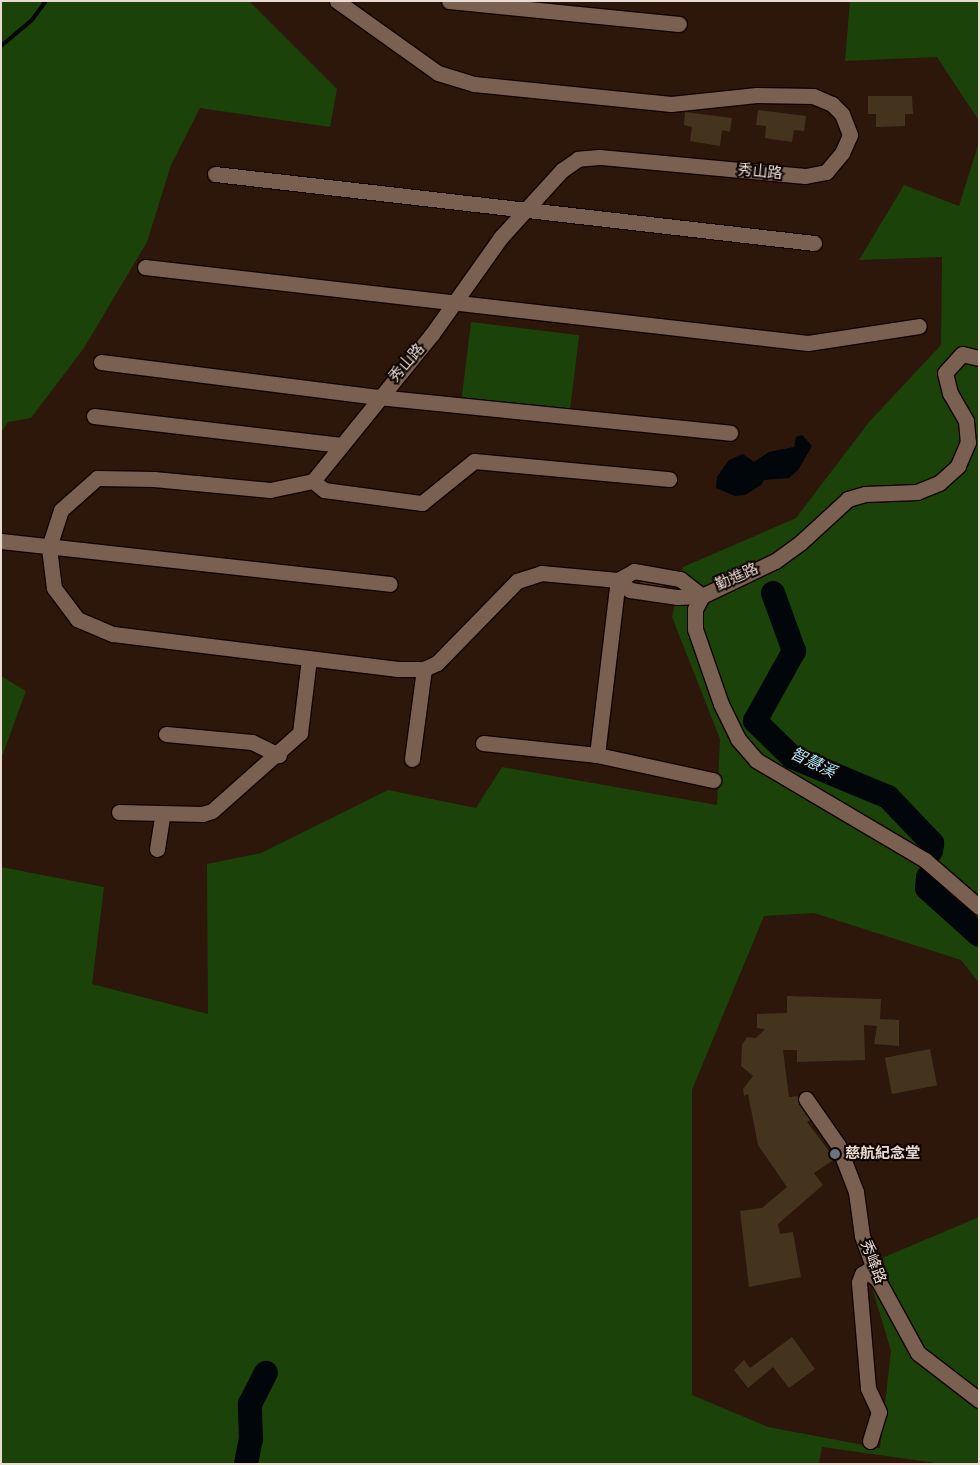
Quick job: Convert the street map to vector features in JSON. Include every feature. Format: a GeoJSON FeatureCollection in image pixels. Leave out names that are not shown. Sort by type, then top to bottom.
{"type":"FeatureCollection","features":[{"type":"Feature","properties":{"kind":"street","name":"秀山路"},"geometry":{"type":"LineString","coordinates":[[313,481],[378,397],[456,302],[501,237],[562,170],[578,159],[599,157],[805,176],[826,172],[842,153],[850,135],[842,114],[832,104],[813,96],[757,95],[671,104],[474,84],[438,73],[338,1]]}},
{"type":"Feature","properties":{"kind":"street"},"geometry":{"type":"LineString","coordinates":[[449,1],[679,24]]}},
{"type":"Feature","properties":{"kind":"street"},"geometry":{"type":"LineString","coordinates":[[215,174],[814,242]]}},
{"type":"Feature","properties":{"kind":"street"},"geometry":{"type":"LineString","coordinates":[[145,267],[808,344],[918,326]]}},
{"type":"Feature","properties":{"kind":"street","name":"勤進路"},"geometry":{"type":"LineString","coordinates":[[979,358],[962,354],[945,373],[950,393],[966,421],[968,442],[958,466],[939,483],[917,492],[865,494],[848,499],[800,543],[775,561],[702,596],[695,609],[694,629],[720,704],[738,739],[756,760],[925,860],[979,907]]}},
{"type":"Feature","properties":{"kind":"street"},"geometry":{"type":"LineString","coordinates":[[101,362],[378,397],[730,433]]}},
{"type":"Feature","properties":{"kind":"street"},"geometry":{"type":"LineString","coordinates":[[94,416],[341,445]]}},
{"type":"Feature","properties":{"kind":"street"},"geometry":{"type":"LineString","coordinates":[[669,478],[474,461],[422,504],[324,490],[313,481],[270,490],[154,479],[97,478],[61,510],[49,548],[54,588],[77,619],[114,634],[309,659],[424,669],[437,663],[517,581],[540,573],[618,580],[634,571],[680,579],[702,596]]}},
{"type":"Feature","properties":{"kind":"street"},"geometry":{"type":"LineString","coordinates":[[1,540],[49,548],[390,584]]}},
{"type":"Feature","properties":{"kind":"street"},"geometry":{"type":"LineString","coordinates":[[597,756],[618,580]]}},
{"type":"Feature","properties":{"kind":"street"},"geometry":{"type":"LineString","coordinates":[[119,812],[212,812],[279,754],[300,733],[309,659]]}},
{"type":"Feature","properties":{"kind":"street"},"geometry":{"type":"LineString","coordinates":[[412,758],[424,669]]}},
{"type":"Feature","properties":{"kind":"street"},"geometry":{"type":"LineString","coordinates":[[166,734],[252,742],[279,754]]}},
{"type":"Feature","properties":{"kind":"street"},"geometry":{"type":"LineString","coordinates":[[483,743],[597,756],[713,780]]}},
{"type":"Feature","properties":{"kind":"street"},"geometry":{"type":"LineString","coordinates":[[157,849],[163,813]]}},
{"type":"Feature","properties":{"kind":"street","name":"秀峰路"},"geometry":{"type":"LineString","coordinates":[[806,1099],[838,1145],[856,1192],[862,1236],[878,1280],[918,1353],[979,1400]]}},
{"type":"Feature","properties":{"kind":"street"},"geometry":{"type":"LineString","coordinates":[[870,1441],[879,1412],[868,1388],[859,1282],[862,1274],[867,1270],[878,1280]]}},
{"type":"Feature","properties":{"kind":"green space"},"geometry":{"type":"Polygon","coordinates":[[[1,1],[249,1],[337,89],[330,127],[200,108],[171,165],[147,242],[84,348],[31,418],[8,422],[1,432],[1,1]]]}},
{"type":"Feature","properties":{"kind":"green space"},"geometry":{"type":"Polygon","coordinates":[[[850,1],[979,1],[979,121],[937,57],[845,61],[850,1]]]}},
{"type":"Feature","properties":{"kind":"green space"},"geometry":{"type":"Polygon","coordinates":[[[979,142],[979,983],[961,960],[814,913],[764,916],[692,1090],[692,1395],[768,1427],[880,1448],[891,1351],[871,1284],[882,1258],[979,1217],[979,1464],[943,1464],[822,1447],[819,1464],[1,1464],[1,867],[104,887],[92,984],[208,1014],[207,864],[261,853],[388,790],[476,808],[502,767],[717,805],[720,739],[672,617],[683,567],[796,518],[869,422],[941,345],[942,257],[859,260],[904,185],[959,206],[979,142]]]}},
{"type":"Feature","properties":{"kind":"green space"},"geometry":{"type":"Polygon","coordinates":[[[471,322],[579,335],[570,411],[462,397],[471,322]]]}},
{"type":"Feature","properties":{"kind":"green space"},"geometry":{"type":"Polygon","coordinates":[[[1,676],[26,691],[1,759],[1,676]]]}},
{"type":"Feature","properties":{"kind":"shaded area"},"geometry":{"type":"Polygon","coordinates":[[[802,435],[812,446],[798,470],[789,478],[764,480],[761,485],[745,495],[735,496],[716,488],[717,477],[729,460],[743,454],[754,462],[769,452],[794,447],[796,437],[802,435]]]}},
{"type":"Feature","properties":{"kind":"building"},"geometry":{"type":"Polygon","coordinates":[[[868,96],[912,96],[913,114],[905,114],[905,126],[876,127],[876,114],[868,114],[868,96]]]}},
{"type":"Feature","properties":{"kind":"building"},"geometry":{"type":"Polygon","coordinates":[[[758,110],[806,116],[804,131],[794,130],[792,142],[765,138],[766,126],[756,125],[758,110]]]}},
{"type":"Feature","properties":{"kind":"building"},"geometry":{"type":"Polygon","coordinates":[[[685,112],[732,118],[730,132],[722,130],[720,146],[690,141],[692,127],[684,125],[685,112]]]}},
{"type":"Feature","properties":{"kind":"building"},"geometry":{"type":"Polygon","coordinates":[[[641,577],[665,580],[664,589],[640,586],[641,577]]]}},
{"type":"Feature","properties":{"kind":"building"},"geometry":{"type":"Polygon","coordinates":[[[787,996],[881,999],[880,1019],[899,1020],[899,1046],[874,1044],[877,1026],[864,1025],[865,1060],[797,1062],[797,1050],[783,1050],[789,1097],[800,1096],[814,1117],[807,1122],[835,1159],[814,1173],[823,1185],[778,1224],[780,1234],[793,1232],[801,1277],[749,1287],[740,1211],[762,1208],[787,1187],[758,1145],[748,1094],[744,1096],[743,1089],[753,1076],[741,1066],[742,1045],[747,1037],[756,1038],[765,1029],[757,1028],[757,1014],[787,1013],[787,996]]]}},
{"type":"Feature","properties":{"kind":"building"},"geometry":{"type":"Polygon","coordinates":[[[930,1049],[937,1085],[892,1094],[885,1058],[930,1049]]]}},
{"type":"Feature","properties":{"kind":"building"},"geometry":{"type":"Polygon","coordinates":[[[792,1337],[815,1369],[789,1388],[773,1367],[748,1388],[734,1370],[744,1360],[750,1368],[792,1337]]]}},
{"type":"Feature","properties":{"kind":"waterway"},"geometry":{"type":"LineString","coordinates":[[1,46],[32,20],[46,1]]}},
{"type":"Feature","properties":{"kind":"waterway","name":"智慧溪"},"geometry":{"type":"LineString","coordinates":[[773,593],[794,651],[755,721],[792,757],[888,797],[932,843],[931,851]]}},
{"type":"Feature","properties":{"kind":"waterway","name":"智慧溪"},"geometry":{"type":"LineString","coordinates":[[928,877],[927,888],[979,935]]}},
{"type":"Feature","properties":{"kind":"waterway"},"geometry":{"type":"LineString","coordinates":[[246,1464],[251,1439],[250,1404],[266,1373]]}},
{"type":"Feature","properties":{"kind":"place","name":"慈航紀念堂"},"geometry":{"type":"Point","coordinates":[835,1154]}}]}
